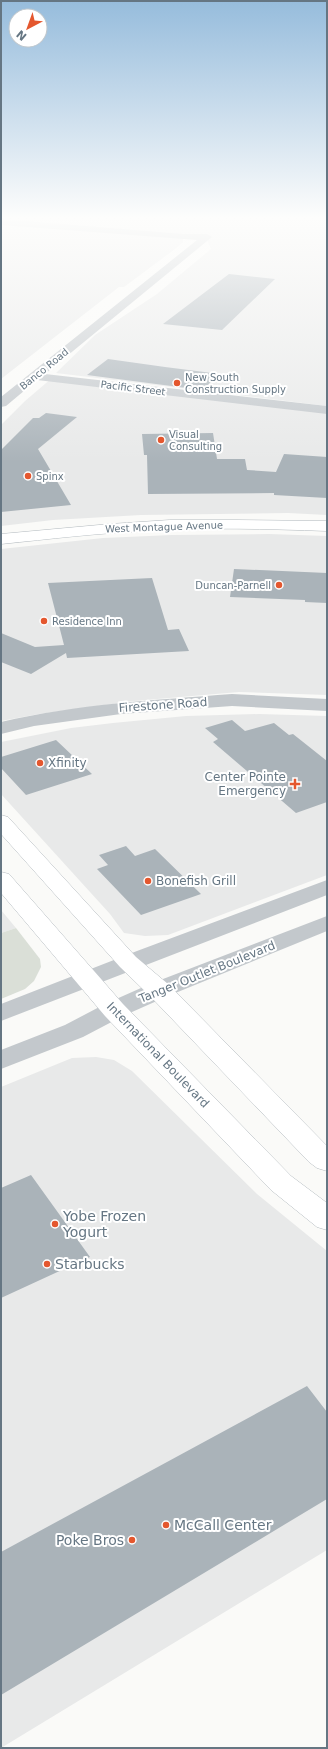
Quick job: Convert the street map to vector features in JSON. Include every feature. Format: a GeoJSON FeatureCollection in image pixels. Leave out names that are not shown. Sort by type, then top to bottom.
{"type":"FeatureCollection","features":[{"type":"Feature","properties":{"kind":"main road","name":"West Montague Avenue"},"geometry":{"type":"LineString","coordinates":[[1,539],[148,526],[254,524],[327,526]]}},
{"type":"Feature","properties":{"kind":"main road"},"geometry":{"type":"LineString","coordinates":[[1,822],[128,962],[159,990],[318,1155],[327,1161]]}},
{"type":"Feature","properties":{"kind":"main road","name":"International Boulevard"},"geometry":{"type":"LineString","coordinates":[[1,879],[114,1010],[281,1184],[327,1219]]}},
{"type":"Feature","properties":{"kind":"street","name":"Banco Road"},"geometry":{"type":"LineString","coordinates":[[1,403],[130,299]]}},
{"type":"Feature","properties":{"kind":"street","name":"Pacific Street"},"geometry":{"type":"LineString","coordinates":[[34,376],[327,410]]}},
{"type":"Feature","properties":{"kind":"street","name":"Firestone Road"},"geometry":{"type":"LineString","coordinates":[[1,728],[34,720],[129,707],[232,700],[327,705]]}},
{"type":"Feature","properties":{"kind":"street"},"geometry":{"type":"LineString","coordinates":[[1,1013],[128,962],[327,887]]}},
{"type":"Feature","properties":{"kind":"street","name":"Tanger Outlet Boulevard"},"geometry":{"type":"LineString","coordinates":[[1,1060],[74,1031],[114,1010],[159,990],[327,924]]}},
{"type":"Feature","properties":{"kind":"shaded area"},"geometry":{"type":"Polygon","coordinates":[[[1,299],[104,299],[1,379],[1,299]]]}},
{"type":"Feature","properties":{"kind":"shaded area"},"geometry":{"type":"Polygon","coordinates":[[[150,299],[327,299],[327,406],[56,373],[95,335],[150,299]]]}},
{"type":"Feature","properties":{"kind":"shaded area"},"geometry":{"type":"Polygon","coordinates":[[[52,378],[327,410],[327,515],[288,513],[141,515],[53,520],[1,526],[1,425],[25,401],[52,378]]]}},
{"type":"Feature","properties":{"kind":"shaded area"},"geometry":{"type":"Polygon","coordinates":[[[269,534],[327,536],[327,695],[239,692],[134,701],[39,714],[1,721],[1,549],[103,538],[172,535],[269,534]]]}},
{"type":"Feature","properties":{"kind":"shaded area"},"geometry":{"type":"Polygon","coordinates":[[[259,714],[327,716],[327,875],[168,935],[145,936],[124,933],[110,914],[1,794],[1,742],[71,728],[113,723],[186,716],[259,714]]]}},
{"type":"Feature","properties":{"kind":"shaded area"},"geometry":{"type":"Polygon","coordinates":[[[1,910],[16,928],[1,933],[1,910]]]}},
{"type":"Feature","properties":{"kind":"shaded area"},"geometry":{"type":"Polygon","coordinates":[[[16,928],[40,959],[41,967],[34,981],[25,989],[1,999],[1,933],[16,928]]]}},
{"type":"Feature","properties":{"kind":"shaded area"},"geometry":{"type":"Polygon","coordinates":[[[96,1057],[114,1060],[132,1071],[257,1194],[327,1251],[327,1550],[1,1748],[1,1087],[72,1058],[96,1057]]]}},
{"type":"Feature","properties":{"kind":"building"},"geometry":{"type":"Polygon","coordinates":[[[197,299],[255,299],[222,330],[163,324],[197,299]]]}},
{"type":"Feature","properties":{"kind":"building","name":"New South Construction Supply"},"geometry":{"type":"Polygon","coordinates":[[[108,359],[220,374],[202,390],[87,375],[108,359]]]}},
{"type":"Feature","properties":{"kind":"building"},"geometry":{"type":"Polygon","coordinates":[[[46,413],[77,417],[38,449],[71,505],[1,512],[1,450],[33,418],[39,418],[46,413]]]}},
{"type":"Feature","properties":{"kind":"building"},"geometry":{"type":"Polygon","coordinates":[[[213,433],[217,459],[245,459],[247,470],[276,472],[284,454],[327,457],[327,498],[274,495],[274,493],[148,494],[147,455],[144,455],[142,434],[213,433]]]}},
{"type":"Feature","properties":{"kind":"building","name":"Duncan-Parnell"},"geometry":{"type":"Polygon","coordinates":[[[234,569],[327,573],[327,603],[305,602],[305,600],[230,597],[234,569]]]}},
{"type":"Feature","properties":{"kind":"building"},"geometry":{"type":"Polygon","coordinates":[[[152,578],[168,630],[179,629],[189,651],[67,658],[66,653],[31,674],[1,662],[1,633],[35,647],[64,645],[48,583],[152,578]]]}},
{"type":"Feature","properties":{"kind":"building","name":"Center Pointe Emergency"},"geometry":{"type":"Polygon","coordinates":[[[232,720],[245,731],[274,723],[289,735],[293,734],[327,761],[327,802],[296,813],[213,742],[218,739],[205,728],[232,720]]]}},
{"type":"Feature","properties":{"kind":"building","name":"Xfinity"},"geometry":{"type":"Polygon","coordinates":[[[56,740],[92,774],[26,795],[1,768],[1,757],[56,740]]]}},
{"type":"Feature","properties":{"kind":"building","name":"Bonefish Grill"},"geometry":{"type":"Polygon","coordinates":[[[126,846],[135,856],[155,849],[201,894],[141,915],[97,869],[108,865],[99,855],[126,846]]]}},
{"type":"Feature","properties":{"kind":"building"},"geometry":{"type":"Polygon","coordinates":[[[31,1175],[90,1257],[1,1298],[1,1188],[31,1175]]]}},
{"type":"Feature","properties":{"kind":"building","name":"McCall Center"},"geometry":{"type":"Polygon","coordinates":[[[307,1386],[327,1412],[327,1499],[1,1695],[1,1552],[307,1386]]]}},
{"type":"Feature","properties":{"kind":"place","name":"New South Construction Supply"},"geometry":{"type":"Point","coordinates":[177,383]}},
{"type":"Feature","properties":{"kind":"place","name":"Visual Consulting"},"geometry":{"type":"Point","coordinates":[161,440]}},
{"type":"Feature","properties":{"kind":"place","name":"Spinx"},"geometry":{"type":"Point","coordinates":[28,476]}},
{"type":"Feature","properties":{"kind":"place","name":"Duncan-Parnell"},"geometry":{"type":"Point","coordinates":[279,585]}},
{"type":"Feature","properties":{"kind":"place","name":"Residence Inn"},"geometry":{"type":"Point","coordinates":[44,621]}},
{"type":"Feature","properties":{"kind":"place","name":"Xfinity"},"geometry":{"type":"Point","coordinates":[40,763]}},
{"type":"Feature","properties":{"kind":"place","name":"Center Pointe Emergency"},"geometry":{"type":"Point","coordinates":[295,784]}},
{"type":"Feature","properties":{"kind":"place","name":"Bonefish Grill"},"geometry":{"type":"Point","coordinates":[148,881]}},
{"type":"Feature","properties":{"kind":"place","name":"Yobe Frozen Yogurt"},"geometry":{"type":"Point","coordinates":[55,1224]}},
{"type":"Feature","properties":{"kind":"place","name":"Starbucks"},"geometry":{"type":"Point","coordinates":[47,1264]}},
{"type":"Feature","properties":{"kind":"place","name":"McCall Center"},"geometry":{"type":"Point","coordinates":[166,1525]}},
{"type":"Feature","properties":{"kind":"place","name":"Poke Bros"},"geometry":{"type":"Point","coordinates":[132,1540]}}]}
